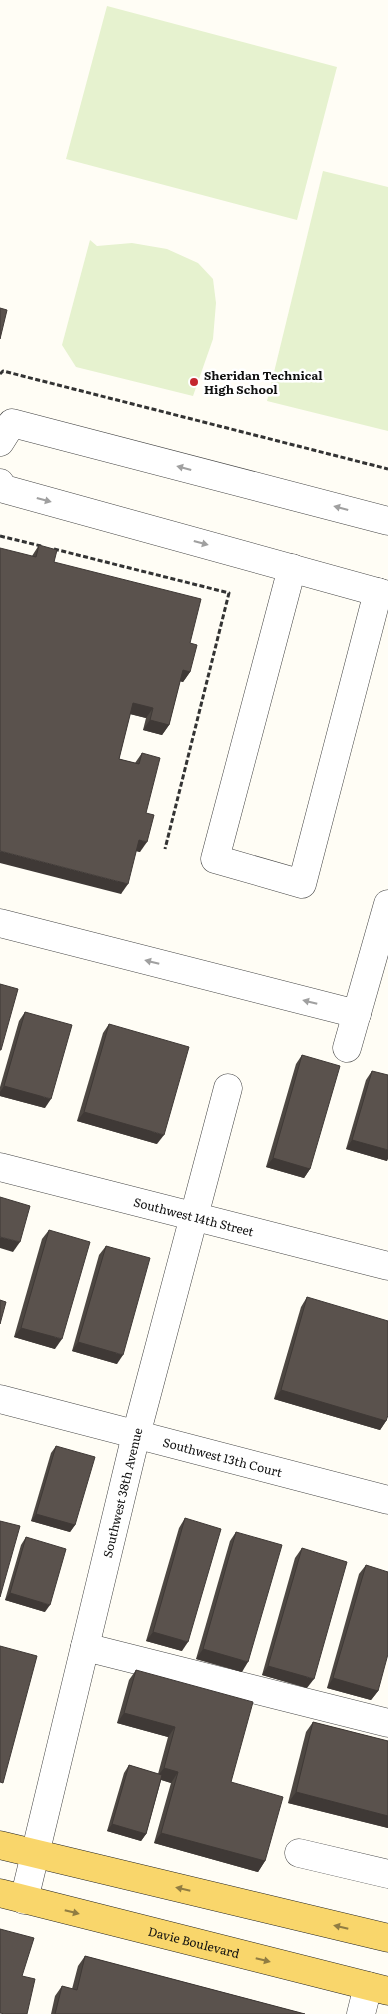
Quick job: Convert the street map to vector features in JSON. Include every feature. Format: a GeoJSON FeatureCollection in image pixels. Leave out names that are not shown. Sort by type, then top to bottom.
{"type":"FeatureCollection","features":[{"type":"Feature","properties":{"kind":"main road"},"geometry":{"type":"LineString","coordinates":[[0,1845],[388,1938]]}},
{"type":"Feature","properties":{"kind":"main road","name":"Davie Boulevard"},"geometry":{"type":"LineString","coordinates":[[12,1897],[378,1989]]}},
{"type":"Feature","properties":{"kind":"street"},"geometry":{"type":"LineString","coordinates":[[4,428],[388,520]]}},
{"type":"Feature","properties":{"kind":"street"},"geometry":{"type":"LineString","coordinates":[[2,487],[383,593],[302,884],[215,859],[292,568]]}},
{"type":"Feature","properties":{"kind":"street"},"geometry":{"type":"LineString","coordinates":[[347,1048],[388,904]]}},
{"type":"Feature","properties":{"kind":"street"},"geometry":{"type":"LineString","coordinates":[[0,923],[357,1014]]}},
{"type":"Feature","properties":{"kind":"street","name":"Southwest 38th Avenue"},"geometry":{"type":"LineString","coordinates":[[12,1897],[35,1854],[136,1435],[228,1088]]}},
{"type":"Feature","properties":{"kind":"street","name":"Southwest 14th Street"},"geometry":{"type":"LineString","coordinates":[[0,1167],[388,1266]]}},
{"type":"Feature","properties":{"kind":"street","name":"Southwest 13th Court"},"geometry":{"type":"LineString","coordinates":[[0,1399],[388,1500]]}},
{"type":"Feature","properties":{"kind":"street"},"geometry":{"type":"LineString","coordinates":[[85,1647],[388,1723]]}},
{"type":"Feature","properties":{"kind":"street"},"geometry":{"type":"LineString","coordinates":[[300,1853],[388,1874]]}},
{"type":"Feature","properties":{"kind":"street"},"geometry":{"type":"LineString","coordinates":[[361,2014],[378,1989]]}},
{"type":"Feature","properties":{"kind":"path"},"geometry":{"type":"LineString","coordinates":[[0,374],[3,371],[388,469]]}},
{"type":"Feature","properties":{"kind":"path"},"geometry":{"type":"LineString","coordinates":[[0,536],[229,593],[165,848]]}},
{"type":"Feature","properties":{"kind":"green space"},"geometry":{"type":"Polygon","coordinates":[[[107,6],[337,67],[297,220],[66,159],[107,6]]]}},
{"type":"Feature","properties":{"kind":"green space"},"geometry":{"type":"Polygon","coordinates":[[[323,171],[388,187],[388,431],[267,401],[323,171]]]}},
{"type":"Feature","properties":{"kind":"green space"},"geometry":{"type":"Polygon","coordinates":[[[90,240],[97,246],[132,243],[167,249],[198,263],[213,279],[216,303],[213,339],[193,396],[76,367],[62,345],[90,240]]]}},
{"type":"Feature","properties":{"kind":"building"},"geometry":{"type":"Polygon","coordinates":[[[0,308],[7,310],[0,339],[0,308]]]}},
{"type":"Feature","properties":{"kind":"building"},"geometry":{"type":"Polygon","coordinates":[[[39,545],[57,550],[54,562],[201,599],[190,643],[197,645],[190,672],[183,670],[169,725],[150,720],[153,708],[133,703],[119,759],[139,764],[142,753],[160,758],[146,813],[154,815],[147,842],[139,840],[128,884],[0,851],[0,548],[36,557],[39,545]]]}},
{"type":"Feature","properties":{"kind":"building"},"geometry":{"type":"Polygon","coordinates":[[[0,984],[18,989],[1,1050],[0,1050],[0,984]]]}},
{"type":"Feature","properties":{"kind":"building"},"geometry":{"type":"Polygon","coordinates":[[[25,1012],[72,1025],[51,1099],[4,1086],[25,1012]]]}},
{"type":"Feature","properties":{"kind":"building"},"geometry":{"type":"Polygon","coordinates":[[[109,1024],[189,1047],[164,1135],[84,1112],[109,1024]]]}},
{"type":"Feature","properties":{"kind":"building"},"geometry":{"type":"Polygon","coordinates":[[[302,1055],[340,1066],[310,1169],[273,1158],[302,1055]]]}},
{"type":"Feature","properties":{"kind":"building"},"geometry":{"type":"Polygon","coordinates":[[[372,1071],[388,1075],[388,1150],[352,1140],[372,1071]]]}},
{"type":"Feature","properties":{"kind":"building"},"geometry":{"type":"Polygon","coordinates":[[[0,1197],[30,1206],[20,1242],[0,1237],[0,1197]]]}},
{"type":"Feature","properties":{"kind":"building"},"geometry":{"type":"Polygon","coordinates":[[[49,1230],[90,1242],[62,1339],[21,1328],[49,1230]]]}},
{"type":"Feature","properties":{"kind":"building"},"geometry":{"type":"Polygon","coordinates":[[[106,1246],[150,1258],[123,1355],[78,1342],[106,1246]]]}},
{"type":"Feature","properties":{"kind":"building"},"geometry":{"type":"Polygon","coordinates":[[[307,1297],[388,1321],[388,1415],[386,1421],[281,1390],[307,1297]]]}},
{"type":"Feature","properties":{"kind":"building"},"geometry":{"type":"Polygon","coordinates":[[[0,1300],[6,1302],[0,1324],[0,1300]]]}},
{"type":"Feature","properties":{"kind":"building"},"geometry":{"type":"Polygon","coordinates":[[[56,1446],[95,1457],[75,1525],[36,1514],[56,1446]]]}},
{"type":"Feature","properties":{"kind":"building"},"geometry":{"type":"Polygon","coordinates":[[[185,1518],[221,1529],[188,1642],[153,1632],[185,1518]]]}},
{"type":"Feature","properties":{"kind":"building"},"geometry":{"type":"Polygon","coordinates":[[[0,1521],[20,1526],[0,1597],[0,1521]]]}},
{"type":"Feature","properties":{"kind":"building"},"geometry":{"type":"Polygon","coordinates":[[[236,1532],[282,1545],[248,1662],[203,1649],[236,1532]]]}},
{"type":"Feature","properties":{"kind":"building"},"geometry":{"type":"Polygon","coordinates":[[[26,1537],[66,1549],[50,1605],[10,1593],[26,1537]]]}},
{"type":"Feature","properties":{"kind":"building"},"geometry":{"type":"Polygon","coordinates":[[[302,1548],[347,1562],[314,1679],[268,1666],[302,1548]]]}},
{"type":"Feature","properties":{"kind":"building"},"geometry":{"type":"Polygon","coordinates":[[[366,1565],[388,1572],[388,1654],[378,1691],[333,1678],[366,1565]]]}},
{"type":"Feature","properties":{"kind":"building"},"geometry":{"type":"Polygon","coordinates":[[[0,1646],[37,1656],[3,1783],[0,1782],[0,1646]]]}},
{"type":"Feature","properties":{"kind":"building"},"geometry":{"type":"Polygon","coordinates":[[[136,1670],[253,1702],[231,1782],[283,1797],[265,1861],[161,1833],[178,1772],[164,1768],[175,1727],[124,1713],[136,1670]]]}},
{"type":"Feature","properties":{"kind":"building"},"geometry":{"type":"Polygon","coordinates":[[[313,1722],[388,1741],[388,1816],[296,1792],[313,1722]]]}},
{"type":"Feature","properties":{"kind":"building"},"geometry":{"type":"Polygon","coordinates":[[[129,1765],[162,1775],[146,1834],[112,1824],[129,1765]]]}},
{"type":"Feature","properties":{"kind":"building"},"geometry":{"type":"Polygon","coordinates":[[[0,1929],[34,1938],[22,1976],[35,1979],[27,2014],[0,2013],[0,1929]]]}},
{"type":"Feature","properties":{"kind":"building"},"geometry":{"type":"Polygon","coordinates":[[[85,1956],[305,2014],[55,2014],[62,1986],[77,1990],[85,1956]]]}},
{"type":"Feature","properties":{"kind":"place","name":"Sheridan Technical High School"},"geometry":{"type":"Point","coordinates":[194,382]}}]}
